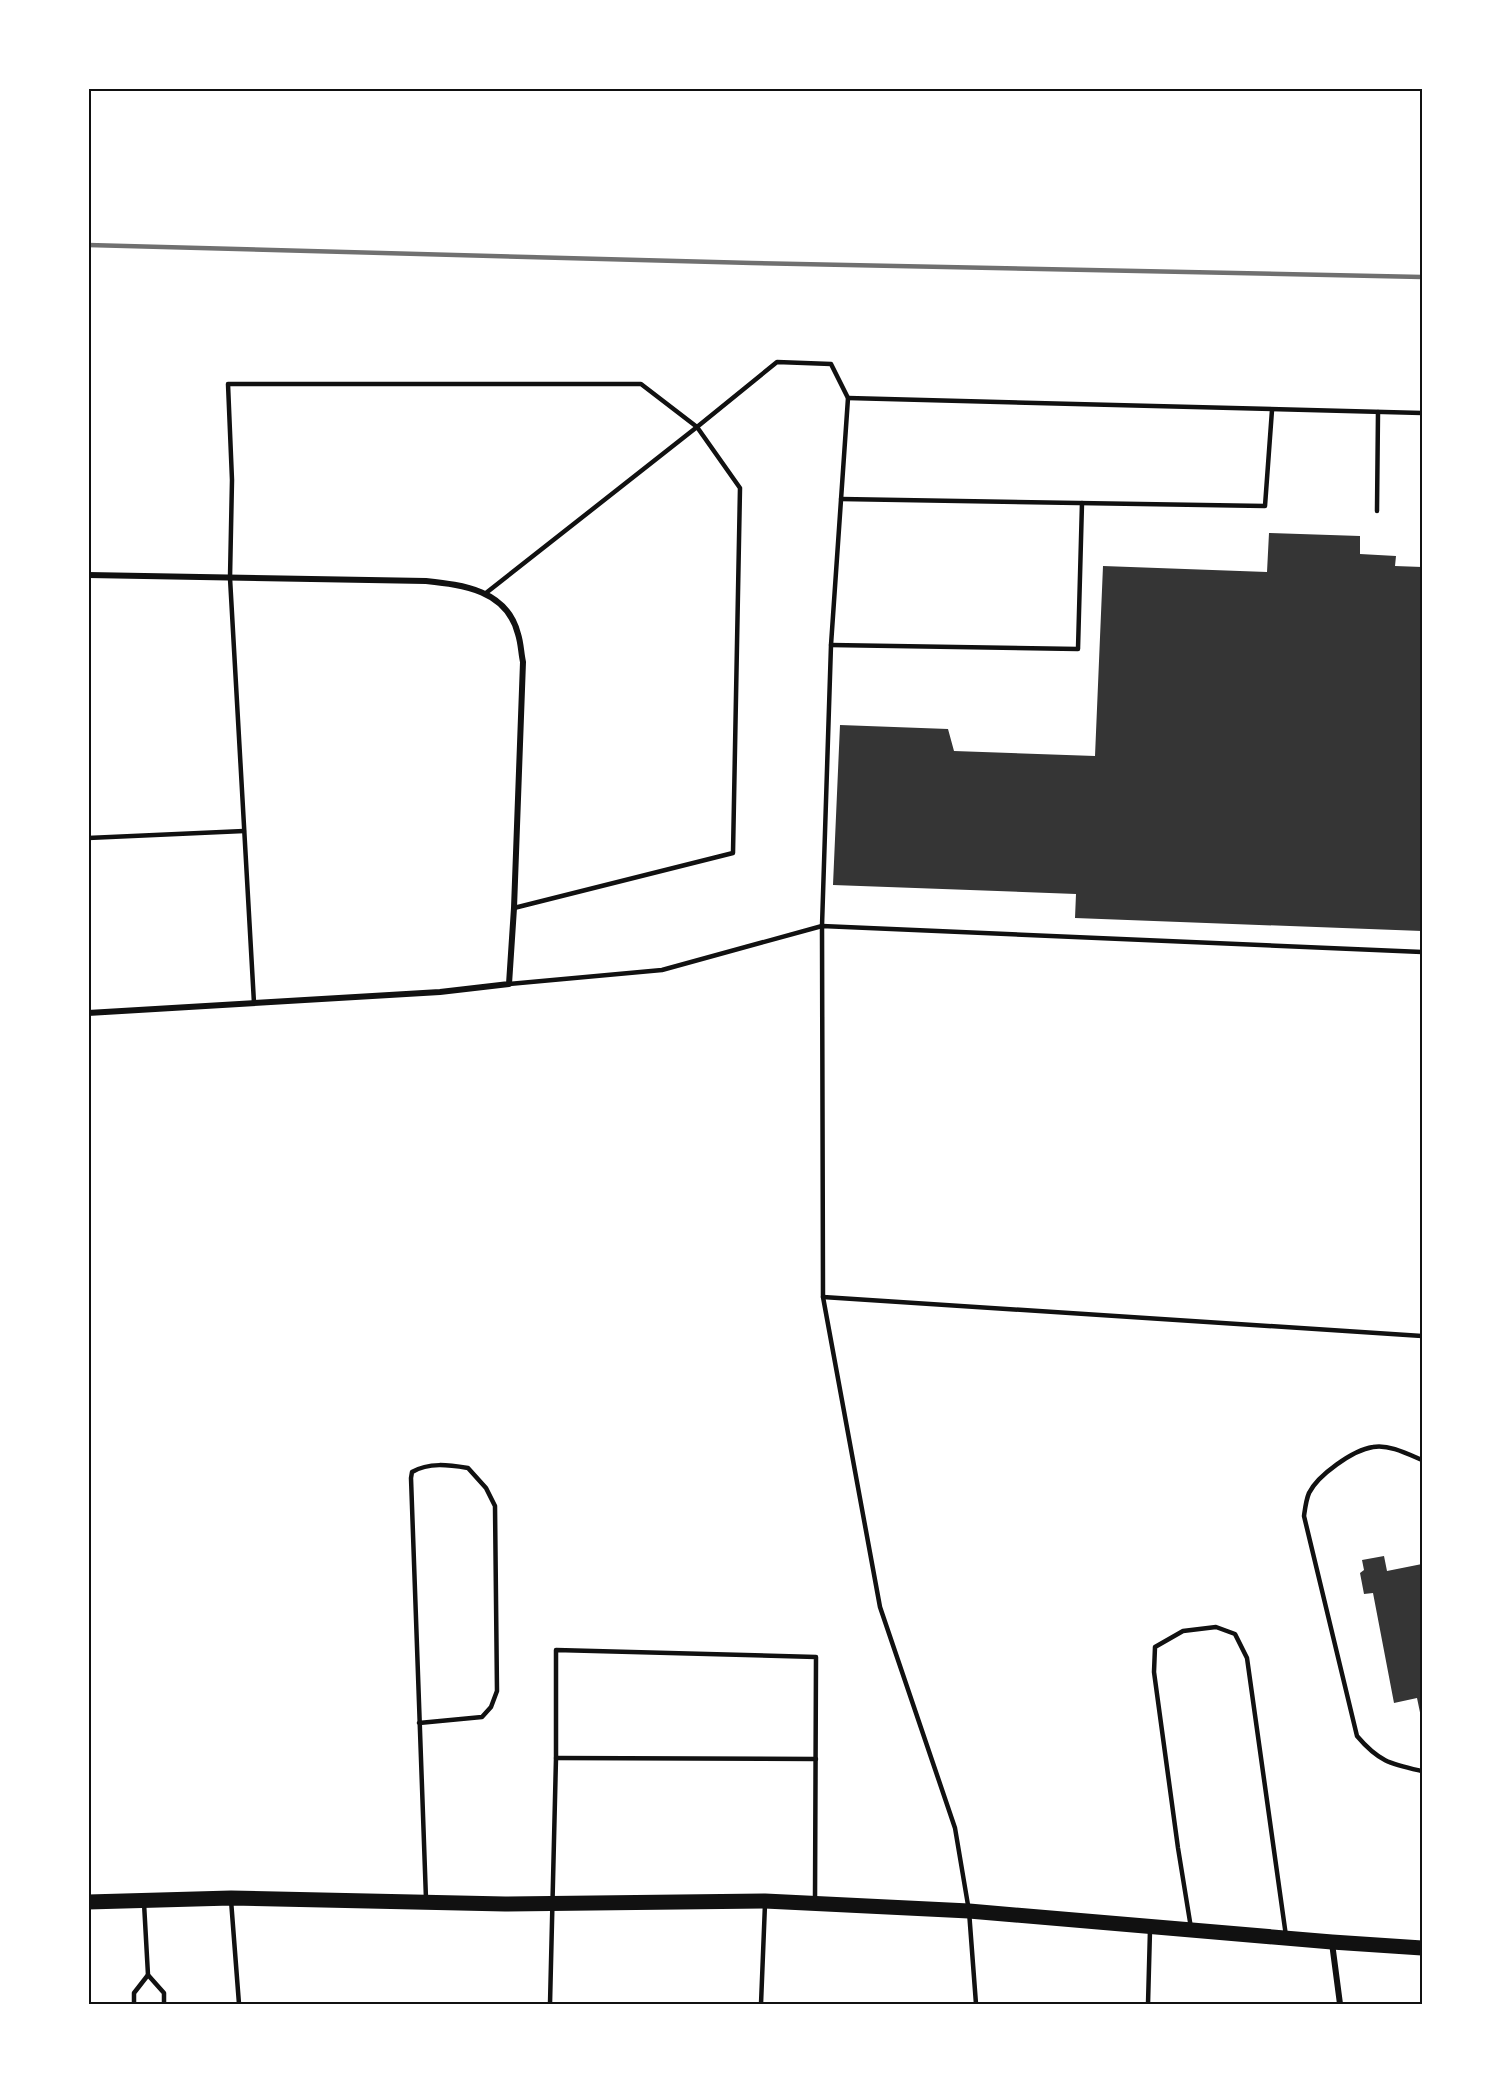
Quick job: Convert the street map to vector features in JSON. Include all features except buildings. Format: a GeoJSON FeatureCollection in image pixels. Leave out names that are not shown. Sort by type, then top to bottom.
{"type":"FeatureCollection","features":[{"type":"Feature","properties":{"kind":"main road"},"geometry":{"type":"LineString","coordinates":[[88,1902],[231,1899],[505,1904],[765,1902],[969,1911],[1332,1942],[1422,1947]]}},
{"type":"Feature","properties":{"kind":"street"},"geometry":{"type":"LineString","coordinates":[[88,575],[426,581],[459,584],[486,593],[506,609],[518,632],[523,662],[514,908],[508,984],[440,992],[88,1013]]}},
{"type":"Feature","properties":{"kind":"street"},"geometry":{"type":"LineString","coordinates":[[1332,1942],[1340,2004]]}},
{"type":"Feature","properties":{"kind":"lane"},"geometry":{"type":"LineString","coordinates":[[486,593],[777,362],[831,364],[848,398],[831,645],[822,926],[823,1297],[880,1607],[955,1828],[969,1911],[976,2004]]}},
{"type":"Feature","properties":{"kind":"lane"},"geometry":{"type":"LineString","coordinates":[[254,1003],[230,578],[232,480],[228,384],[641,384],[697,427],[740,488],[733,853],[514,908]]}},
{"type":"Feature","properties":{"kind":"lane"},"geometry":{"type":"LineString","coordinates":[[848,398],[1422,413]]}},
{"type":"Feature","properties":{"kind":"lane"},"geometry":{"type":"LineString","coordinates":[[841,499],[1265,506],[1272,410]]}},
{"type":"Feature","properties":{"kind":"lane"},"geometry":{"type":"LineString","coordinates":[[1377,511],[1378,412]]}},
{"type":"Feature","properties":{"kind":"lane"},"geometry":{"type":"LineString","coordinates":[[831,645],[1078,649],[1082,502]]}},
{"type":"Feature","properties":{"kind":"lane"},"geometry":{"type":"LineString","coordinates":[[88,838],[244,831]]}},
{"type":"Feature","properties":{"kind":"lane"},"geometry":{"type":"LineString","coordinates":[[508,984],[662,970],[822,926],[1422,952]]}},
{"type":"Feature","properties":{"kind":"lane"},"geometry":{"type":"LineString","coordinates":[[823,1297],[1422,1336]]}},
{"type":"Feature","properties":{"kind":"lane"},"geometry":{"type":"LineString","coordinates":[[1422,1460],[1402,1451],[1374,1447],[1345,1457],[1325,1474],[1310,1492],[1304,1516],[1357,1736],[1372,1753],[1394,1765],[1422,1771]]}},
{"type":"Feature","properties":{"kind":"lane"},"geometry":{"type":"LineString","coordinates":[[419,1723],[482,1717],[491,1707],[497,1691],[495,1506],[486,1488],[468,1468],[442,1465],[418,1468],[412,1472],[419,1723],[426,1902]]}},
{"type":"Feature","properties":{"kind":"lane"},"geometry":{"type":"LineString","coordinates":[[1192,1930],[1178,1848],[1154,1672],[1155,1647],[1183,1631],[1216,1627],[1235,1634],[1246,1658],[1286,1938]]}},
{"type":"Feature","properties":{"kind":"lane"},"geometry":{"type":"LineString","coordinates":[[550,2004],[556,1758],[556,1650],[816,1657],[815,1904]]}},
{"type":"Feature","properties":{"kind":"lane"},"geometry":{"type":"LineString","coordinates":[[556,1758],[816,1759]]}},
{"type":"Feature","properties":{"kind":"lane"},"geometry":{"type":"LineString","coordinates":[[231,1899],[239,2004]]}},
{"type":"Feature","properties":{"kind":"lane"},"geometry":{"type":"LineString","coordinates":[[144,1900],[148,1974],[164,1993],[164,2004]]}},
{"type":"Feature","properties":{"kind":"lane"},"geometry":{"type":"LineString","coordinates":[[761,2004],[765,1902]]}},
{"type":"Feature","properties":{"kind":"lane"},"geometry":{"type":"LineString","coordinates":[[1148,2004],[1150,1927]]}},
{"type":"Feature","properties":{"kind":"lane"},"geometry":{"type":"LineString","coordinates":[[134,2004],[134,1993],[148,1974]]}},
{"type":"Feature","properties":{"kind":"railway"},"geometry":{"type":"LineString","coordinates":[[88,245],[752,263],[1422,277]]}}]}
